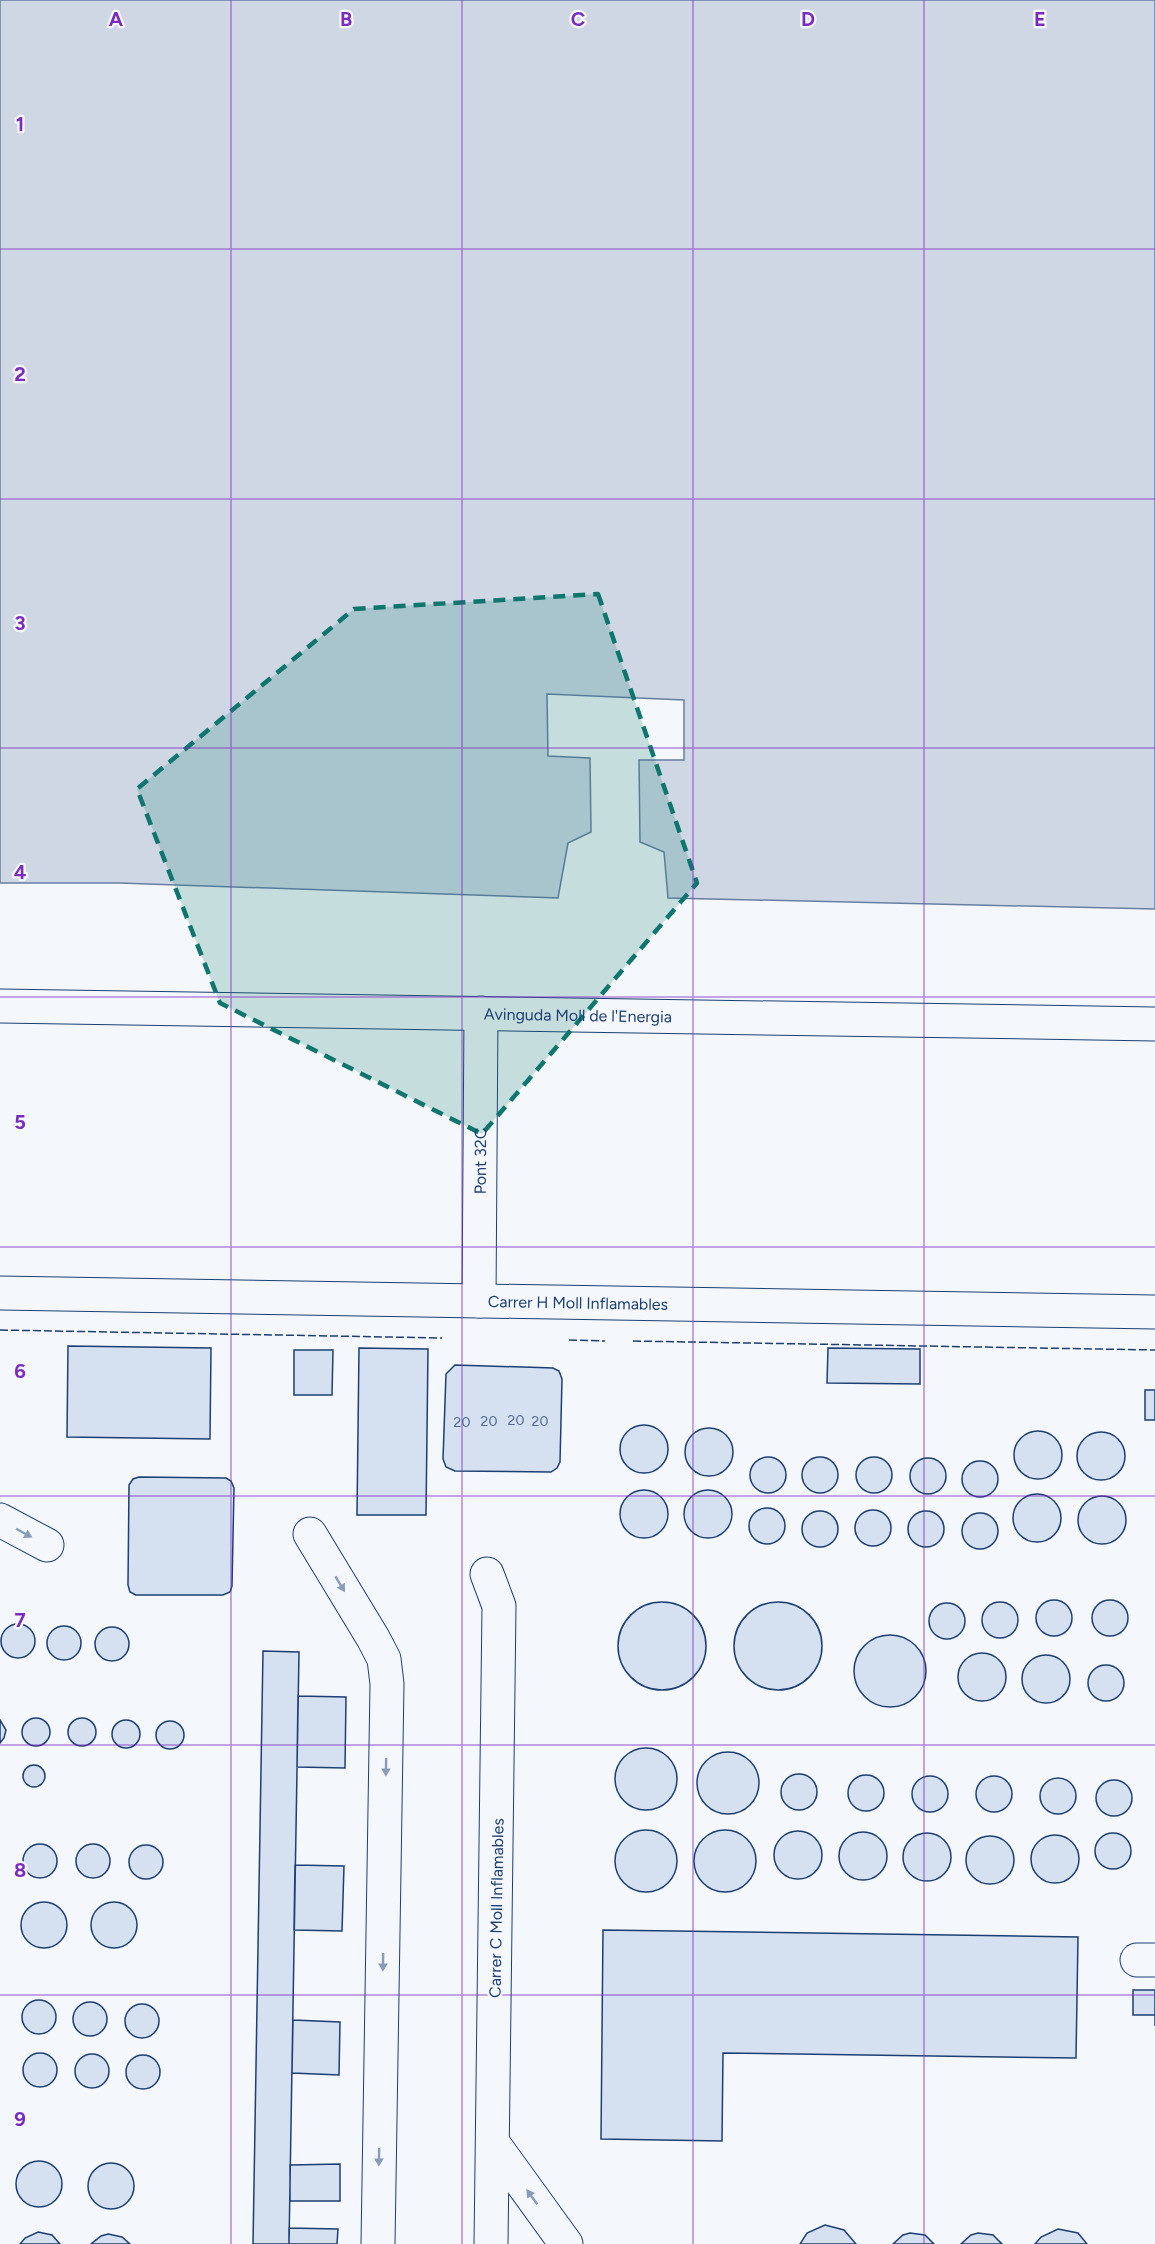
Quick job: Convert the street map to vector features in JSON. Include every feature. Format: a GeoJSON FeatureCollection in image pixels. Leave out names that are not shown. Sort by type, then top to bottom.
{"type":"FeatureCollection","features":[{"type":"Feature","properties":{"kind":"street","name":"Avinguda Moll de l'Energia"},"geometry":{"type":"LineString","coordinates":[[0,1006],[1155,1024]]}},
{"type":"Feature","properties":{"kind":"street","name":"Pont 32C"},"geometry":{"type":"LineString","coordinates":[[479,1301],[481,1013]]}},
{"type":"Feature","properties":{"kind":"street","name":"Carrer H Moll Inflamables"},"geometry":{"type":"LineString","coordinates":[[0,1293],[1155,1312]]}},
{"type":"Feature","properties":{"kind":"street"},"geometry":{"type":"LineString","coordinates":[[0,1521],[47,1545]]}},
{"type":"Feature","properties":{"kind":"street"},"geometry":{"type":"LineString","coordinates":[[310,1534],[384,1659],[387,1683],[378,2244]]}},
{"type":"Feature","properties":{"kind":"street","name":"Carrer C Moll Inflamables"},"geometry":{"type":"LineString","coordinates":[[491,2244],[499,1586]]}},
{"type":"Feature","properties":{"kind":"street"},"geometry":{"type":"LineString","coordinates":[[493,2143],[566,2244]]}},
{"type":"Feature","properties":{"kind":"highlighted area"},"geometry":{"type":"Polygon","coordinates":[[[598,594],[697,883],[482,1134],[220,1003],[137,789],[354,609],[598,594]]]}},
{"type":"Feature","properties":{"kind":"shaded area"},"geometry":{"type":"Polygon","coordinates":[[[0,0],[1155,0],[1155,909],[668,898],[664,852],[640,842],[639,760],[684,760],[684,700],[547,694],[548,756],[590,758],[591,832],[568,843],[558,898],[119,883],[0,883],[0,0]]]}},
{"type":"Feature","properties":{"kind":"building"},"geometry":{"type":"Polygon","coordinates":[[[68,1346],[211,1348],[210,1439],[67,1437],[68,1346]]]}},
{"type":"Feature","properties":{"kind":"building"},"geometry":{"type":"Polygon","coordinates":[[[359,1348],[428,1349],[426,1515],[357,1515],[359,1348]]]}},
{"type":"Feature","properties":{"kind":"building"},"geometry":{"type":"Polygon","coordinates":[[[828,1348],[920,1349],[920,1384],[827,1383],[828,1348]]]}},
{"type":"Feature","properties":{"kind":"building"},"geometry":{"type":"Polygon","coordinates":[[[294,1350],[333,1350],[332,1395],[294,1395],[294,1350]]]}},
{"type":"Feature","properties":{"kind":"building"},"geometry":{"type":"Polygon","coordinates":[[[455,1365],[553,1368],[559,1371],[562,1379],[560,1462],[557,1468],[551,1472],[455,1471],[446,1467],[443,1459],[446,1374],[455,1365]]]}},
{"type":"Feature","properties":{"kind":"building"},"geometry":{"type":"Polygon","coordinates":[[[1145,1390],[1155,1390],[1155,1420],[1145,1420],[1145,1390]]]}},
{"type":"Feature","properties":{"kind":"building"},"geometry":{"type":"Polygon","coordinates":[[[639,1425],[649,1425],[664,1435],[668,1449],[667,1458],[658,1469],[649,1473],[639,1473],[624,1463],[620,1454],[620,1444],[630,1429],[639,1425]]]}},
{"type":"Feature","properties":{"kind":"building"},"geometry":{"type":"Polygon","coordinates":[[[704,1428],[714,1428],[729,1438],[733,1452],[732,1461],[723,1472],[714,1476],[704,1476],[689,1466],[685,1457],[685,1447],[695,1432],[704,1428]]]}},
{"type":"Feature","properties":{"kind":"building"},"geometry":{"type":"Polygon","coordinates":[[[1033,1431],[1043,1431],[1058,1441],[1062,1455],[1061,1464],[1052,1475],[1043,1479],[1033,1479],[1018,1469],[1014,1460],[1014,1450],[1024,1435],[1033,1431]]]}},
{"type":"Feature","properties":{"kind":"building"},"geometry":{"type":"Polygon","coordinates":[[[1096,1432],[1106,1432],[1121,1442],[1125,1456],[1121,1470],[1115,1476],[1106,1480],[1096,1480],[1081,1470],[1077,1461],[1077,1451],[1087,1436],[1096,1432]]]}},
{"type":"Feature","properties":{"kind":"building"},"geometry":{"type":"Polygon","coordinates":[[[768,1457],[781,1462],[786,1475],[781,1488],[768,1493],[755,1488],[750,1475],[755,1462],[768,1457]]]}},
{"type":"Feature","properties":{"kind":"building"},"geometry":{"type":"Polygon","coordinates":[[[820,1457],[833,1462],[838,1475],[833,1488],[820,1493],[807,1488],[802,1475],[807,1462],[820,1457]]]}},
{"type":"Feature","properties":{"kind":"building"},"geometry":{"type":"Polygon","coordinates":[[[874,1457],[887,1462],[892,1475],[887,1488],[874,1493],[861,1488],[856,1475],[861,1462],[874,1457]]]}},
{"type":"Feature","properties":{"kind":"building"},"geometry":{"type":"Polygon","coordinates":[[[928,1458],[941,1463],[946,1476],[941,1489],[928,1494],[915,1489],[910,1476],[915,1463],[928,1458]]]}},
{"type":"Feature","properties":{"kind":"building"},"geometry":{"type":"Polygon","coordinates":[[[980,1461],[993,1466],[998,1479],[993,1492],[980,1497],[967,1492],[962,1479],[967,1466],[980,1461]]]}},
{"type":"Feature","properties":{"kind":"building"},"geometry":{"type":"Polygon","coordinates":[[[139,1477],[226,1478],[231,1481],[234,1488],[230,1592],[223,1595],[136,1595],[130,1592],[128,1585],[129,1485],[133,1479],[139,1477]]]}},
{"type":"Feature","properties":{"kind":"building"},"geometry":{"type":"Polygon","coordinates":[[[639,1490],[649,1490],[664,1500],[668,1514],[667,1523],[658,1534],[649,1538],[639,1538],[624,1528],[620,1519],[620,1509],[630,1494],[639,1490]]]}},
{"type":"Feature","properties":{"kind":"building"},"geometry":{"type":"Polygon","coordinates":[[[703,1490],[713,1490],[728,1500],[732,1514],[731,1523],[722,1534],[713,1538],[703,1538],[688,1528],[684,1519],[684,1509],[694,1494],[703,1490]]]}},
{"type":"Feature","properties":{"kind":"building"},"geometry":{"type":"Polygon","coordinates":[[[1032,1494],[1042,1494],[1057,1504],[1061,1518],[1060,1527],[1051,1538],[1042,1542],[1032,1542],[1017,1532],[1013,1523],[1013,1513],[1023,1498],[1032,1494]]]}},
{"type":"Feature","properties":{"kind":"building"},"geometry":{"type":"Polygon","coordinates":[[[1097,1496],[1107,1496],[1122,1506],[1126,1520],[1125,1529],[1116,1540],[1107,1544],[1097,1544],[1082,1534],[1078,1525],[1078,1515],[1088,1500],[1097,1496]]]}},
{"type":"Feature","properties":{"kind":"building"},"geometry":{"type":"Polygon","coordinates":[[[767,1508],[780,1513],[785,1526],[780,1539],[767,1544],[754,1539],[749,1526],[754,1513],[767,1508]]]}},
{"type":"Feature","properties":{"kind":"building"},"geometry":{"type":"Polygon","coordinates":[[[873,1510],[886,1515],[891,1528],[886,1541],[873,1546],[860,1541],[855,1528],[860,1515],[873,1510]]]}},
{"type":"Feature","properties":{"kind":"building"},"geometry":{"type":"Polygon","coordinates":[[[820,1511],[833,1516],[838,1529],[833,1542],[820,1547],[807,1542],[802,1529],[807,1516],[820,1511]]]}},
{"type":"Feature","properties":{"kind":"building"},"geometry":{"type":"Polygon","coordinates":[[[926,1511],[939,1516],[944,1529],[939,1542],[926,1547],[913,1542],[908,1529],[913,1516],[926,1511]]]}},
{"type":"Feature","properties":{"kind":"building"},"geometry":{"type":"Polygon","coordinates":[[[980,1513],[993,1518],[998,1531],[993,1544],[980,1549],[967,1544],[962,1531],[967,1518],[980,1513]]]}},
{"type":"Feature","properties":{"kind":"building"},"geometry":{"type":"Polygon","coordinates":[[[1054,1600],[1067,1605],[1072,1618],[1067,1631],[1054,1636],[1041,1631],[1036,1618],[1041,1605],[1054,1600]]]}},
{"type":"Feature","properties":{"kind":"building"},"geometry":{"type":"Polygon","coordinates":[[[1110,1600],[1123,1605],[1128,1618],[1123,1631],[1110,1636],[1097,1631],[1092,1618],[1097,1605],[1110,1600]]]}},
{"type":"Feature","properties":{"kind":"building"},"geometry":{"type":"Polygon","coordinates":[[[662,1602],[679,1605],[693,1615],[703,1629],[706,1646],[703,1663],[693,1677],[679,1687],[662,1690],[645,1687],[631,1677],[621,1663],[618,1646],[621,1629],[631,1615],[645,1605],[662,1602]]]}},
{"type":"Feature","properties":{"kind":"building"},"geometry":{"type":"Polygon","coordinates":[[[778,1602],[795,1605],[809,1615],[819,1629],[822,1646],[819,1663],[809,1677],[795,1687],[778,1690],[761,1687],[747,1677],[737,1663],[734,1646],[737,1629],[747,1615],[761,1605],[778,1602]]]}},
{"type":"Feature","properties":{"kind":"building"},"geometry":{"type":"Polygon","coordinates":[[[1000,1602],[1013,1607],[1018,1620],[1013,1633],[1000,1638],[987,1633],[982,1620],[987,1607],[1000,1602]]]}},
{"type":"Feature","properties":{"kind":"building"},"geometry":{"type":"Polygon","coordinates":[[[947,1603],[960,1608],[965,1621],[960,1634],[947,1639],[934,1634],[929,1621],[934,1608],[947,1603]]]}},
{"type":"Feature","properties":{"kind":"building"},"geometry":{"type":"Polygon","coordinates":[[[18,1624],[30,1629],[35,1641],[30,1653],[18,1658],[6,1653],[1,1641],[6,1629],[18,1624]]]}},
{"type":"Feature","properties":{"kind":"building"},"geometry":{"type":"Polygon","coordinates":[[[64,1626],[76,1631],[81,1643],[76,1655],[64,1660],[52,1655],[47,1643],[52,1631],[64,1626]]]}},
{"type":"Feature","properties":{"kind":"building"},"geometry":{"type":"Polygon","coordinates":[[[112,1627],[124,1632],[129,1644],[124,1656],[112,1661],[100,1656],[95,1644],[100,1632],[112,1627]]]}},
{"type":"Feature","properties":{"kind":"building"},"geometry":{"type":"Polygon","coordinates":[[[890,1635],[910,1641],[920,1651],[926,1671],[920,1691],[910,1701],[890,1707],[870,1701],[860,1691],[854,1671],[860,1651],[870,1641],[890,1635]]]}},
{"type":"Feature","properties":{"kind":"building"},"geometry":{"type":"Polygon","coordinates":[[[263,1651],[299,1652],[289,2244],[253,2244],[263,1651]]]}},
{"type":"Feature","properties":{"kind":"building"},"geometry":{"type":"Polygon","coordinates":[[[977,1653],[987,1653],[1002,1663],[1006,1677],[1002,1691],[996,1697],[987,1701],[977,1701],[962,1691],[958,1682],[958,1672],[968,1657],[977,1653]]]}},
{"type":"Feature","properties":{"kind":"building"},"geometry":{"type":"Polygon","coordinates":[[[1041,1655],[1051,1655],[1066,1665],[1070,1679],[1069,1688],[1060,1699],[1051,1703],[1041,1703],[1026,1693],[1022,1684],[1022,1674],[1032,1659],[1041,1655]]]}},
{"type":"Feature","properties":{"kind":"building"},"geometry":{"type":"Polygon","coordinates":[[[1106,1665],[1119,1670],[1124,1683],[1119,1696],[1106,1701],[1093,1696],[1088,1683],[1093,1670],[1106,1665]]]}},
{"type":"Feature","properties":{"kind":"building"},"geometry":{"type":"Polygon","coordinates":[[[298,1696],[346,1697],[345,1768],[297,1767],[298,1696]]]}},
{"type":"Feature","properties":{"kind":"building"},"geometry":{"type":"Polygon","coordinates":[[[36,1718],[46,1722],[50,1732],[46,1742],[36,1746],[26,1742],[22,1732],[26,1722],[36,1718]]]}},
{"type":"Feature","properties":{"kind":"building"},"geometry":{"type":"Polygon","coordinates":[[[82,1718],[92,1722],[96,1732],[92,1742],[82,1746],[72,1742],[68,1732],[72,1722],[82,1718]]]}},
{"type":"Feature","properties":{"kind":"building"},"geometry":{"type":"Polygon","coordinates":[[[0,1720],[6,1730],[0,1743],[0,1720]]]}},
{"type":"Feature","properties":{"kind":"building"},"geometry":{"type":"Polygon","coordinates":[[[126,1720],[136,1724],[140,1734],[136,1744],[126,1748],[116,1744],[112,1734],[116,1724],[126,1720]]]}},
{"type":"Feature","properties":{"kind":"building"},"geometry":{"type":"Polygon","coordinates":[[[170,1721],[180,1725],[184,1735],[180,1745],[170,1749],[160,1745],[156,1735],[160,1725],[170,1721]]]}},
{"type":"Feature","properties":{"kind":"building"},"geometry":{"type":"Polygon","coordinates":[[[646,1748],[663,1753],[668,1757],[672,1762],[677,1779],[672,1796],[668,1801],[663,1805],[646,1810],[629,1805],[624,1801],[620,1796],[615,1779],[620,1762],[624,1757],[629,1753],[646,1748]]]}},
{"type":"Feature","properties":{"kind":"building"},"geometry":{"type":"Polygon","coordinates":[[[728,1752],[740,1754],[750,1761],[757,1771],[759,1783],[757,1795],[750,1805],[740,1812],[728,1814],[716,1812],[706,1805],[699,1795],[697,1783],[699,1771],[706,1761],[716,1754],[728,1752]]]}},
{"type":"Feature","properties":{"kind":"building"},"geometry":{"type":"Polygon","coordinates":[[[34,1765],[42,1768],[45,1776],[42,1784],[34,1787],[26,1784],[23,1776],[26,1768],[34,1765]]]}},
{"type":"Feature","properties":{"kind":"building"},"geometry":{"type":"Polygon","coordinates":[[[799,1774],[812,1779],[817,1792],[812,1805],[799,1810],[786,1805],[781,1792],[786,1779],[799,1774]]]}},
{"type":"Feature","properties":{"kind":"building"},"geometry":{"type":"Polygon","coordinates":[[[866,1775],[879,1780],[884,1793],[879,1806],[866,1811],[853,1806],[848,1793],[853,1780],[866,1775]]]}},
{"type":"Feature","properties":{"kind":"building"},"geometry":{"type":"Polygon","coordinates":[[[930,1776],[943,1781],[948,1794],[943,1807],[930,1812],[917,1807],[912,1794],[917,1781],[930,1776]]]}},
{"type":"Feature","properties":{"kind":"building"},"geometry":{"type":"Polygon","coordinates":[[[994,1776],[1007,1781],[1012,1794],[1007,1807],[994,1812],[981,1807],[976,1794],[981,1781],[994,1776]]]}},
{"type":"Feature","properties":{"kind":"building"},"geometry":{"type":"Polygon","coordinates":[[[1058,1778],[1071,1783],[1076,1796],[1071,1809],[1058,1814],[1045,1809],[1040,1796],[1045,1783],[1058,1778]]]}},
{"type":"Feature","properties":{"kind":"building"},"geometry":{"type":"Polygon","coordinates":[[[1114,1780],[1127,1785],[1132,1798],[1127,1811],[1114,1816],[1101,1811],[1096,1798],[1101,1785],[1114,1780]]]}},
{"type":"Feature","properties":{"kind":"building"},"geometry":{"type":"Polygon","coordinates":[[[646,1830],[663,1835],[668,1839],[672,1844],[677,1861],[672,1878],[668,1883],[663,1887],[646,1892],[629,1887],[624,1883],[620,1878],[615,1861],[620,1844],[624,1839],[629,1835],[646,1830]]]}},
{"type":"Feature","properties":{"kind":"building"},"geometry":{"type":"Polygon","coordinates":[[[725,1830],[742,1835],[747,1839],[751,1844],[756,1861],[751,1878],[747,1883],[742,1887],[725,1892],[708,1887],[703,1883],[699,1878],[694,1861],[699,1844],[703,1839],[708,1835],[725,1830]]]}},
{"type":"Feature","properties":{"kind":"building"},"geometry":{"type":"Polygon","coordinates":[[[793,1831],[803,1831],[818,1841],[822,1855],[821,1864],[812,1875],[803,1879],[793,1879],[778,1869],[774,1860],[774,1850],[784,1835],[793,1831]]]}},
{"type":"Feature","properties":{"kind":"building"},"geometry":{"type":"Polygon","coordinates":[[[858,1832],[868,1832],[883,1842],[887,1856],[886,1865],[877,1876],[868,1880],[858,1880],[843,1870],[839,1861],[839,1851],[849,1836],[858,1832]]]}},
{"type":"Feature","properties":{"kind":"building"},"geometry":{"type":"Polygon","coordinates":[[[922,1833],[932,1833],[947,1843],[951,1857],[950,1866],[941,1877],[932,1881],[922,1881],[907,1871],[903,1862],[903,1852],[913,1837],[922,1833]]]}},
{"type":"Feature","properties":{"kind":"building"},"geometry":{"type":"Polygon","coordinates":[[[1113,1833],[1126,1838],[1131,1851],[1126,1864],[1113,1869],[1100,1864],[1095,1851],[1100,1838],[1113,1833]]]}},
{"type":"Feature","properties":{"kind":"building"},"geometry":{"type":"Polygon","coordinates":[[[1050,1835],[1060,1835],[1075,1845],[1079,1859],[1078,1868],[1069,1879],[1060,1883],[1050,1883],[1035,1873],[1031,1864],[1031,1854],[1041,1839],[1050,1835]]]}},
{"type":"Feature","properties":{"kind":"building"},"geometry":{"type":"Polygon","coordinates":[[[985,1836],[995,1836],[1010,1846],[1014,1860],[1013,1869],[1004,1880],[995,1884],[985,1884],[970,1874],[966,1865],[966,1855],[976,1840],[985,1836]]]}},
{"type":"Feature","properties":{"kind":"building"},"geometry":{"type":"Polygon","coordinates":[[[40,1844],[52,1849],[57,1861],[52,1873],[40,1878],[28,1873],[23,1861],[28,1849],[40,1844]]]}},
{"type":"Feature","properties":{"kind":"building"},"geometry":{"type":"Polygon","coordinates":[[[93,1844],[105,1849],[110,1861],[105,1873],[93,1878],[81,1873],[76,1861],[81,1849],[93,1844]]]}},
{"type":"Feature","properties":{"kind":"building"},"geometry":{"type":"Polygon","coordinates":[[[146,1845],[158,1850],[163,1862],[158,1874],[146,1879],[134,1874],[129,1862],[134,1850],[146,1845]]]}},
{"type":"Feature","properties":{"kind":"building"},"geometry":{"type":"Polygon","coordinates":[[[295,1865],[344,1866],[342,1931],[294,1930],[295,1865]]]}},
{"type":"Feature","properties":{"kind":"building"},"geometry":{"type":"Polygon","coordinates":[[[44,1902],[60,1909],[67,1925],[60,1941],[44,1948],[28,1941],[21,1925],[28,1909],[44,1902]]]}},
{"type":"Feature","properties":{"kind":"building"},"geometry":{"type":"Polygon","coordinates":[[[114,1902],[130,1909],[137,1925],[130,1941],[114,1948],[98,1941],[91,1925],[98,1909],[114,1902]]]}},
{"type":"Feature","properties":{"kind":"building"},"geometry":{"type":"Polygon","coordinates":[[[603,1930],[1078,1937],[1076,2058],[723,2053],[722,2141],[601,2139],[603,1930]]]}},
{"type":"Feature","properties":{"kind":"building"},"geometry":{"type":"Polygon","coordinates":[[[1133,1990],[1155,1990],[1155,2015],[1133,2015],[1133,1990]]]}},
{"type":"Feature","properties":{"kind":"building"},"geometry":{"type":"Polygon","coordinates":[[[39,2000],[51,2005],[56,2017],[51,2029],[39,2034],[27,2029],[22,2017],[27,2005],[39,2000]]]}},
{"type":"Feature","properties":{"kind":"building"},"geometry":{"type":"Polygon","coordinates":[[[90,2002],[102,2007],[107,2019],[102,2031],[90,2036],[78,2031],[73,2019],[78,2007],[90,2002]]]}},
{"type":"Feature","properties":{"kind":"building"},"geometry":{"type":"Polygon","coordinates":[[[142,2004],[154,2009],[159,2021],[154,2033],[142,2038],[130,2033],[125,2021],[130,2009],[142,2004]]]}},
{"type":"Feature","properties":{"kind":"building"},"geometry":{"type":"Polygon","coordinates":[[[293,2020],[340,2022],[339,2075],[292,2073],[293,2020]]]}},
{"type":"Feature","properties":{"kind":"building"},"geometry":{"type":"Polygon","coordinates":[[[40,2053],[52,2058],[57,2070],[52,2082],[40,2087],[28,2082],[23,2070],[28,2058],[40,2053]]]}},
{"type":"Feature","properties":{"kind":"building"},"geometry":{"type":"Polygon","coordinates":[[[92,2054],[104,2059],[109,2071],[104,2083],[92,2088],[80,2083],[75,2071],[80,2059],[92,2054]]]}},
{"type":"Feature","properties":{"kind":"building"},"geometry":{"type":"Polygon","coordinates":[[[143,2055],[155,2060],[160,2072],[155,2084],[143,2089],[131,2084],[126,2072],[131,2060],[143,2055]]]}},
{"type":"Feature","properties":{"kind":"building"},"geometry":{"type":"Polygon","coordinates":[[[39,2161],[55,2168],[62,2184],[55,2200],[39,2207],[23,2200],[16,2184],[23,2168],[39,2161]]]}},
{"type":"Feature","properties":{"kind":"building"},"geometry":{"type":"Polygon","coordinates":[[[111,2163],[120,2164],[127,2170],[133,2177],[133,2195],[127,2202],[120,2208],[111,2209],[102,2208],[95,2202],[89,2195],[88,2186],[89,2177],[95,2170],[102,2164],[111,2163]]]}},
{"type":"Feature","properties":{"kind":"building"},"geometry":{"type":"Polygon","coordinates":[[[340,2164],[340,2201],[290,2201],[290,2165],[340,2164]]]}},
{"type":"Feature","properties":{"kind":"building"},"geometry":{"type":"Polygon","coordinates":[[[825,2225],[844,2230],[856,2244],[800,2244],[807,2233],[825,2225]]]}},
{"type":"Feature","properties":{"kind":"building"},"geometry":{"type":"Polygon","coordinates":[[[289,2228],[338,2229],[337,2244],[289,2244],[289,2228]]]}},
{"type":"Feature","properties":{"kind":"building"},"geometry":{"type":"Polygon","coordinates":[[[1058,2229],[1078,2233],[1087,2244],[1035,2244],[1041,2237],[1058,2229]]]}},
{"type":"Feature","properties":{"kind":"building"},"geometry":{"type":"Polygon","coordinates":[[[38,2232],[52,2235],[60,2244],[20,2244],[25,2238],[38,2232]]]}},
{"type":"Feature","properties":{"kind":"building"},"geometry":{"type":"Polygon","coordinates":[[[910,2233],[925,2235],[934,2244],[893,2244],[903,2235],[910,2233]]]}},
{"type":"Feature","properties":{"kind":"building"},"geometry":{"type":"Polygon","coordinates":[[[978,2233],[993,2235],[1002,2244],[961,2244],[971,2235],[978,2233]]]}},
{"type":"Feature","properties":{"kind":"building"},"geometry":{"type":"Polygon","coordinates":[[[108,2234],[122,2237],[130,2244],[91,2244],[101,2236],[108,2234]]]}},
{"type":"Feature","properties":{"kind":"fence"},"geometry":{"type":"LineString","coordinates":[[0,1330],[442,1338]]}},
{"type":"Feature","properties":{"kind":"fence"},"geometry":{"type":"LineString","coordinates":[[569,1340],[605,1341]]}},
{"type":"Feature","properties":{"kind":"fence"},"geometry":{"type":"LineString","coordinates":[[633,1341],[1155,1350]]}}]}
